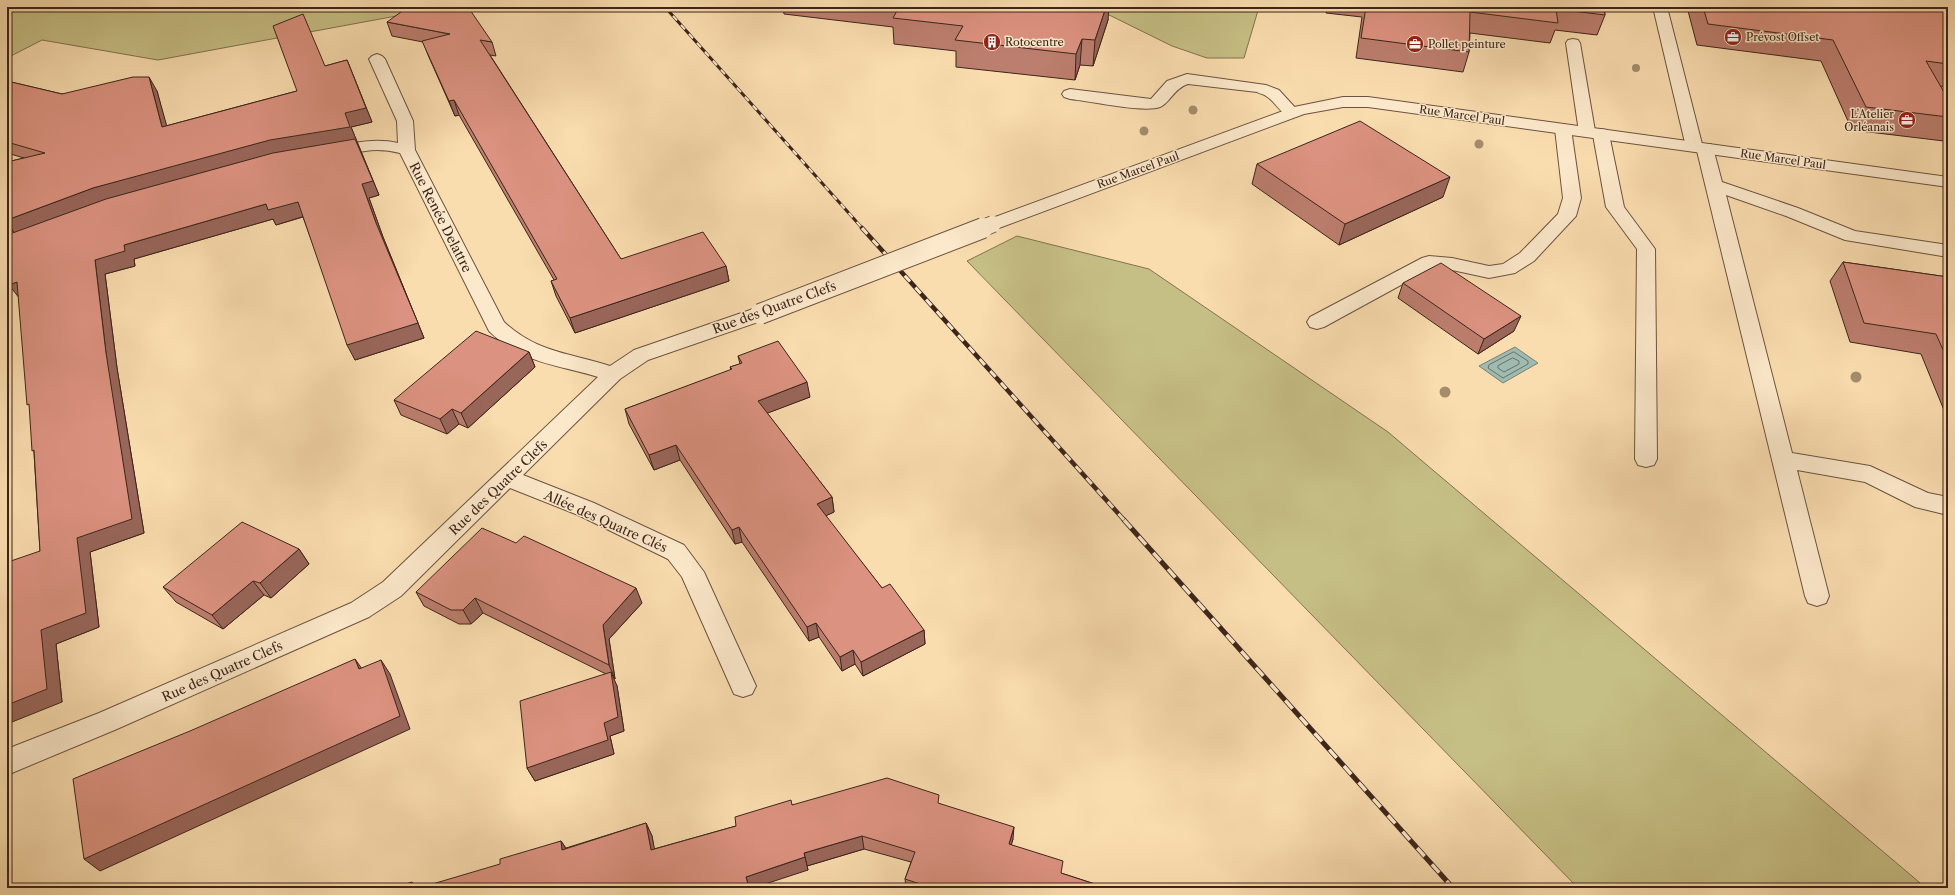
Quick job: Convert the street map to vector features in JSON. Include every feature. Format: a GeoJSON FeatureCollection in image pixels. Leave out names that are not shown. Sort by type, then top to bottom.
{"type":"FeatureCollection","features":[{"type":"Feature","properties":{"kind":"street"},"geometry":{"type":"LineString","coordinates":[[1660,7],[1699,148],[1714,185],[1817,596]]}},
{"type":"Feature","properties":{"kind":"street"},"geometry":{"type":"LineString","coordinates":[[1573,43],[1594,133],[1615,207],[1646,249],[1646,459]]}},
{"type":"Feature","properties":{"kind":"street"},"geometry":{"type":"LineString","coordinates":[[377,59],[405,121],[408,150]]}},
{"type":"Feature","properties":{"kind":"street"},"geometry":{"type":"LineString","coordinates":[[1070,94],[1146,104],[1156,103],[1173,84],[1187,79],[1260,88],[1272,93],[1292,113]]}},
{"type":"Feature","properties":{"kind":"street","name":"Rue Marcel Paul"},"geometry":{"type":"LineString","coordinates":[[993,224],[1292,113],[1343,102],[1368,102],[1948,182]]}},
{"type":"Feature","properties":{"kind":"street"},"geometry":{"type":"LineString","coordinates":[[1317,322],[1429,262],[1452,264],[1489,272],[1508,269],[1527,258],[1567,216],[1572,198],[1563,129]]}},
{"type":"Feature","properties":{"kind":"street","name":"Rue Renée Delattre"},"geometry":{"type":"LineString","coordinates":[[310,156],[366,146],[387,145],[408,150],[496,326],[515,342],[535,352],[613,374]]}},
{"type":"Feature","properties":{"kind":"street"},"geometry":{"type":"LineString","coordinates":[[1714,185],[1792,212],[1851,236],[1948,251]]}},
{"type":"Feature","properties":{"kind":"street","name":"Rue des Quatre Clefs"},"geometry":{"type":"LineString","coordinates":[[7,762],[108,721],[360,610],[392,589],[508,478],[613,374],[641,355],[760,314],[993,224]]}},
{"type":"Feature","properties":{"kind":"street"},"geometry":{"type":"LineString","coordinates":[[1782,459],[1870,474],[1923,501],[1948,506]]}},
{"type":"Feature","properties":{"kind":"street","name":"Allée des Quatre Clés"},"geometry":{"type":"LineString","coordinates":[[508,478],[586,509],[676,552],[692,572],[743,686]]}},
{"type":"Feature","properties":{"kind":"shaded area"},"geometry":{"type":"Polygon","coordinates":[[[7,7],[445,7],[158,60],[42,40],[7,58],[7,7]]]}},
{"type":"Feature","properties":{"kind":"shaded area"},"geometry":{"type":"Polygon","coordinates":[[[1097,7],[1259,7],[1244,58],[1207,58],[1172,46],[1097,9],[1097,7]]]}},
{"type":"Feature","properties":{"kind":"shaded area"},"geometry":{"type":"Polygon","coordinates":[[[1017,236],[1149,269],[1388,432],[1926,888],[1578,888],[967,261],[1017,236]]]}},
{"type":"Feature","properties":{"kind":"water"},"geometry":{"type":"Polygon","coordinates":[[[1515,347],[1538,363],[1503,383],[1479,366],[1515,347]]]}},
{"type":"Feature","properties":{"kind":"building"},"geometry":{"type":"Polygon","coordinates":[[[408,7],[468,7],[492,42],[480,40],[621,259],[703,232],[726,266],[570,318],[551,281],[557,279],[454,100],[449,101],[422,41],[450,34],[387,22],[408,7]]]}},
{"type":"Feature","properties":{"kind":"building"},"geometry":{"type":"Polygon","coordinates":[[[899,7],[1106,7],[1095,40],[1082,39],[1076,54],[955,40],[963,26],[893,18],[899,7]]]}},
{"type":"Feature","properties":{"kind":"building"},"geometry":{"type":"Polygon","coordinates":[[[1366,7],[1604,7],[1605,15],[1556,9],[1558,23],[1470,12],[1469,52],[1361,38],[1366,7]]]}},
{"type":"Feature","properties":{"kind":"building"},"geometry":{"type":"Polygon","coordinates":[[[1703,7],[1948,7],[1948,64],[1926,61],[1948,99],[1948,117],[1866,107],[1833,40],[1708,24],[1703,7]]]}},
{"type":"Feature","properties":{"kind":"building"},"geometry":{"type":"Polygon","coordinates":[[[303,14],[325,66],[347,60],[366,108],[345,113],[350,127],[270,140],[93,188],[7,220],[7,162],[45,153],[7,142],[7,81],[62,94],[133,77],[149,77],[162,127],[297,91],[273,26],[303,14]]]}},
{"type":"Feature","properties":{"kind":"building"},"geometry":{"type":"Polygon","coordinates":[[[1360,121],[1450,177],[1345,224],[1257,164],[1360,121]]]}},
{"type":"Feature","properties":{"kind":"building"},"geometry":{"type":"Polygon","coordinates":[[[355,139],[373,181],[362,184],[376,223],[418,323],[347,345],[298,202],[268,210],[266,204],[124,245],[125,251],[95,260],[106,353],[132,519],[77,538],[86,613],[41,630],[47,689],[7,705],[8,562],[40,551],[34,450],[32,451],[29,404],[27,405],[17,282],[9,285],[7,235],[106,199],[273,153],[355,139]]]}},
{"type":"Feature","properties":{"kind":"building"},"geometry":{"type":"Polygon","coordinates":[[[1843,262],[1948,277],[1948,361],[1936,334],[1864,323],[1843,262]]]}},
{"type":"Feature","properties":{"kind":"building"},"geometry":{"type":"Polygon","coordinates":[[[1441,263],[1521,316],[1484,339],[1403,283],[1441,263]]]}},
{"type":"Feature","properties":{"kind":"building"},"geometry":{"type":"Polygon","coordinates":[[[476,331],[529,352],[461,413],[452,409],[440,419],[394,400],[476,331]]]}},
{"type":"Feature","properties":{"kind":"building"},"geometry":{"type":"Polygon","coordinates":[[[778,341],[807,382],[758,401],[832,497],[817,504],[882,588],[890,584],[924,630],[861,662],[853,650],[840,657],[816,623],[807,627],[739,527],[732,530],[676,445],[649,455],[625,409],[732,369],[730,367],[742,363],[738,356],[778,341]]]}},
{"type":"Feature","properties":{"kind":"building"},"geometry":{"type":"Polygon","coordinates":[[[242,522],[299,549],[260,583],[253,581],[212,615],[163,587],[242,522]]]}},
{"type":"Feature","properties":{"kind":"building"},"geometry":{"type":"Polygon","coordinates":[[[482,528],[516,543],[524,536],[636,588],[603,625],[609,665],[475,598],[463,610],[451,610],[416,592],[482,528]]]}},
{"type":"Feature","properties":{"kind":"building"},"geometry":{"type":"Polygon","coordinates":[[[355,659],[359,669],[381,660],[400,716],[84,859],[73,779],[190,731],[355,659]]]}},
{"type":"Feature","properties":{"kind":"building"},"geometry":{"type":"Polygon","coordinates":[[[611,672],[618,717],[604,723],[608,740],[527,768],[520,701],[611,672]]]}},
{"type":"Feature","properties":{"kind":"building"},"geometry":{"type":"Polygon","coordinates":[[[887,778],[939,795],[938,803],[1014,827],[1009,844],[1063,861],[1061,873],[1107,888],[932,888],[905,879],[915,852],[862,836],[804,853],[805,857],[746,877],[749,888],[419,888],[500,864],[500,859],[561,841],[562,850],[646,823],[651,850],[736,826],[735,817],[791,800],[792,805],[887,778]]]}},
{"type":"Feature","properties":{"kind":"building"},"geometry":{"type":"Polygon","coordinates":[[[412,882],[414,888],[393,888],[412,882]]]}},
{"type":"Feature","properties":{"kind":"railway"},"geometry":{"type":"LineString","coordinates":[[665,7],[863,229]]}},
{"type":"Feature","properties":{"kind":"railway"},"geometry":{"type":"LineString","coordinates":[[862,228],[1125,521]]}},
{"type":"Feature","properties":{"kind":"railway"},"geometry":{"type":"LineString","coordinates":[[1124,520],[1453,888]]}},
{"type":"Feature","properties":{"kind":"place","name":"Prévost Offset"},"geometry":{"type":"Point","coordinates":[1733,37]}},
{"type":"Feature","properties":{"kind":"place","name":"Rotocentre"},"geometry":{"type":"Point","coordinates":[992,42]}},
{"type":"Feature","properties":{"kind":"place","name":"Pollet peinture"},"geometry":{"type":"Point","coordinates":[1415,44]}},
{"type":"Feature","properties":{"kind":"place","name":"L'Atelier Orléanais"},"geometry":{"type":"Point","coordinates":[1907,120]}}]}
